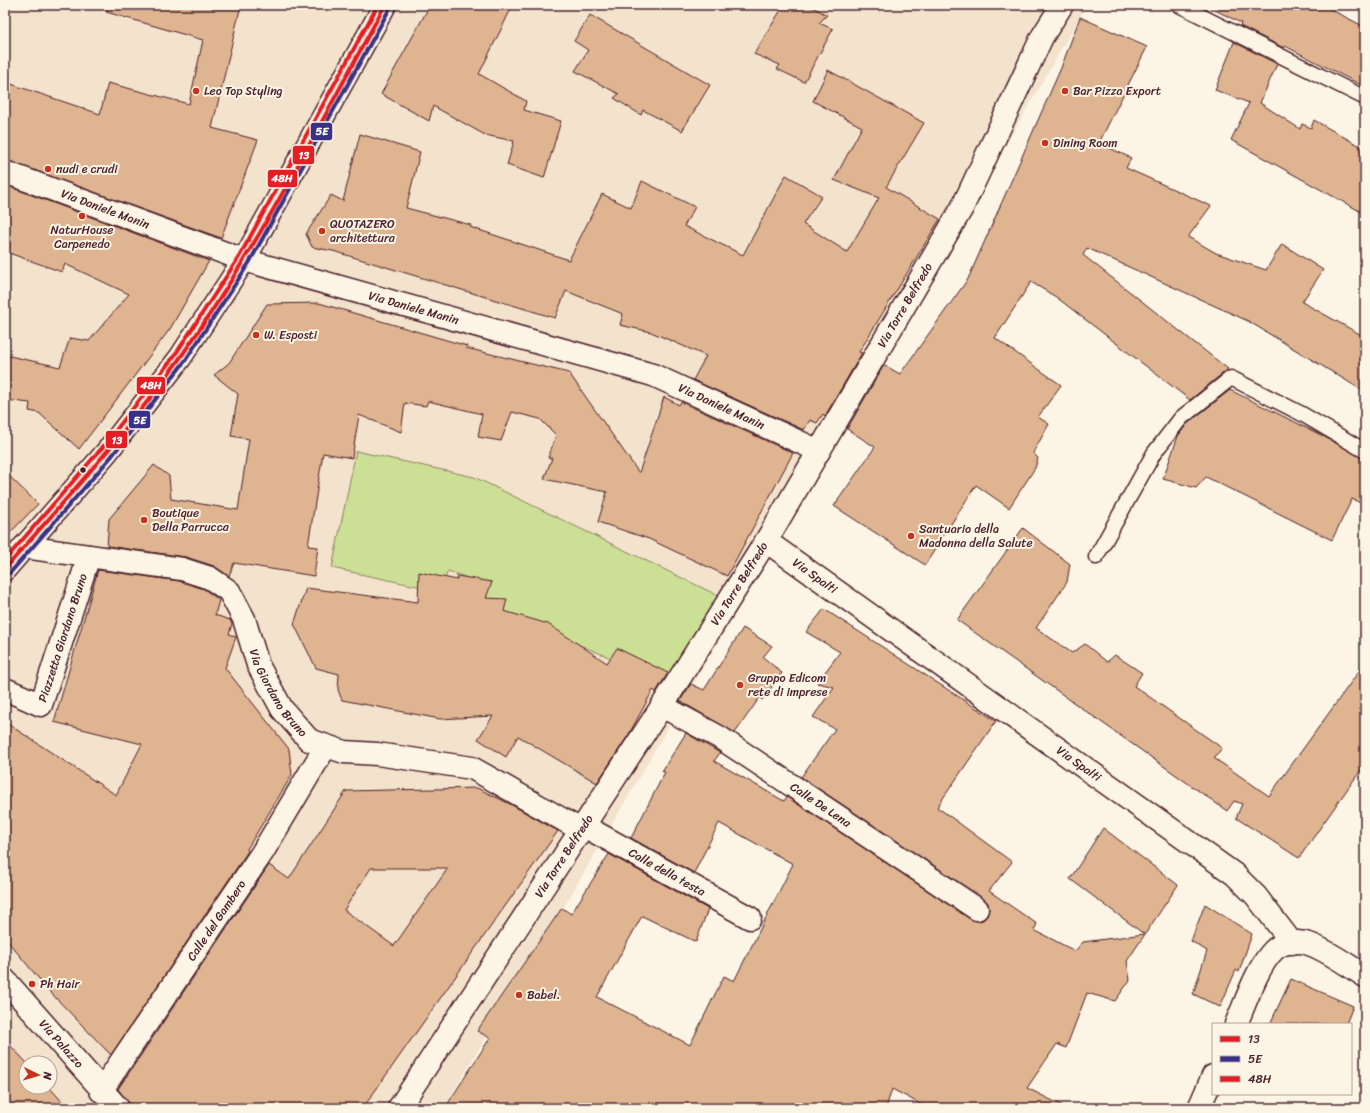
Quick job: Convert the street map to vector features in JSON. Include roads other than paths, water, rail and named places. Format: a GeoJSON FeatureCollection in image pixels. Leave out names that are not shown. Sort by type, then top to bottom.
{"type":"FeatureCollection","features":[{"type":"Feature","properties":{"kind":"street"},"geometry":{"type":"LineString","coordinates":[[5,569],[106,453],[175,364],[244,260],[385,5]]}},
{"type":"Feature","properties":{"kind":"street","name":"Via Torre Belfredo"},"geometry":{"type":"LineString","coordinates":[[400,1108],[662,706],[766,541],[962,208],[1042,37],[1053,5]]}},
{"type":"Feature","properties":{"kind":"street","name":"Via Torre Belfredo"},"geometry":{"type":"LineString","coordinates":[[1042,37],[1062,5]]}},
{"type":"Feature","properties":{"kind":"street","name":"Via Daniele Manin"},"geometry":{"type":"LineString","coordinates":[[5,172],[244,260],[653,375],[819,451]]}},
{"type":"Feature","properties":{"kind":"street","name":"Via Spalti"},"geometry":{"type":"LineString","coordinates":[[766,541],[1234,874],[1256,896],[1292,943]]}},
{"type":"Feature","properties":{"kind":"street","name":"Via Giordano Bruno"},"geometry":{"type":"LineString","coordinates":[[24,547],[182,569],[210,578],[229,592],[244,619],[258,665],[282,710],[309,740],[344,752],[377,754],[472,768],[583,828]]}},
{"type":"Feature","properties":{"kind":"street","name":"Piazzetta Giordano Bruno"},"geometry":{"type":"LineString","coordinates":[[5,689],[41,705],[89,556]]}},
{"type":"Feature","properties":{"kind":"street","name":"Calle De Lena"},"geometry":{"type":"LineString","coordinates":[[662,706],[719,737],[977,909]]}},
{"type":"Feature","properties":{"kind":"street","name":"Calle del Gambero"},"geometry":{"type":"LineString","coordinates":[[101,1091],[262,853],[326,746]]}},
{"type":"Feature","properties":{"kind":"street","name":"Calle della testa"},"geometry":{"type":"LineString","coordinates":[[583,828],[750,918]]}},
{"type":"Feature","properties":{"kind":"street"},"geometry":{"type":"LineString","coordinates":[[1236,1023],[1257,977],[1272,952],[1278,947],[1292,943],[1304,943],[1315,946],[1365,976]]}},
{"type":"Feature","properties":{"kind":"street","name":"Via Palazzo"},"geometry":{"type":"LineString","coordinates":[[5,980],[101,1091],[118,1108]]}},
{"type":"Feature","properties":{"kind":"street"},"geometry":{"type":"LineString","coordinates":[[1199,1108],[1212,1078]]}},
{"type":"Feature","properties":{"kind":"lane"},"geometry":{"type":"LineString","coordinates":[[1179,5],[1365,98]]}},
{"type":"Feature","properties":{"kind":"lane"},"geometry":{"type":"LineString","coordinates":[[1096,557],[1154,453],[1181,418],[1231,378],[1302,414],[1365,451]]}},
{"type":"Feature","properties":{"kind":"place","name":"Leo Top Styling"},"geometry":{"type":"Point","coordinates":[196,91]}},
{"type":"Feature","properties":{"kind":"place","name":"Bar Pizza Export"},"geometry":{"type":"Point","coordinates":[1065,91]}},
{"type":"Feature","properties":{"kind":"place","name":"Dining Room"},"geometry":{"type":"Point","coordinates":[1045,143]}},
{"type":"Feature","properties":{"kind":"place","name":"nudi e crudi"},"geometry":{"type":"Point","coordinates":[48,169]}},
{"type":"Feature","properties":{"kind":"place","name":"NaturHouse Carpenedo"},"geometry":{"type":"Point","coordinates":[82,216]}},
{"type":"Feature","properties":{"kind":"place","name":"QUOTAZERO architettura"},"geometry":{"type":"Point","coordinates":[322,231]}},
{"type":"Feature","properties":{"kind":"place","name":"W. Esposti"},"geometry":{"type":"Point","coordinates":[256,335]}},
{"type":"Feature","properties":{"kind":"place","name":"Boutique Della Parrucca"},"geometry":{"type":"Point","coordinates":[144,520]}},
{"type":"Feature","properties":{"kind":"place","name":"Santuario della Madonna della Salute"},"geometry":{"type":"Point","coordinates":[911,536]}},
{"type":"Feature","properties":{"kind":"place","name":"Gruppo Edicom rete di imprese"},"geometry":{"type":"Point","coordinates":[740,685]}},
{"type":"Feature","properties":{"kind":"place","name":"Ph Hair"},"geometry":{"type":"Point","coordinates":[32,984]}},
{"type":"Feature","properties":{"kind":"place","name":"Babel."},"geometry":{"type":"Point","coordinates":[519,995]}}]}
